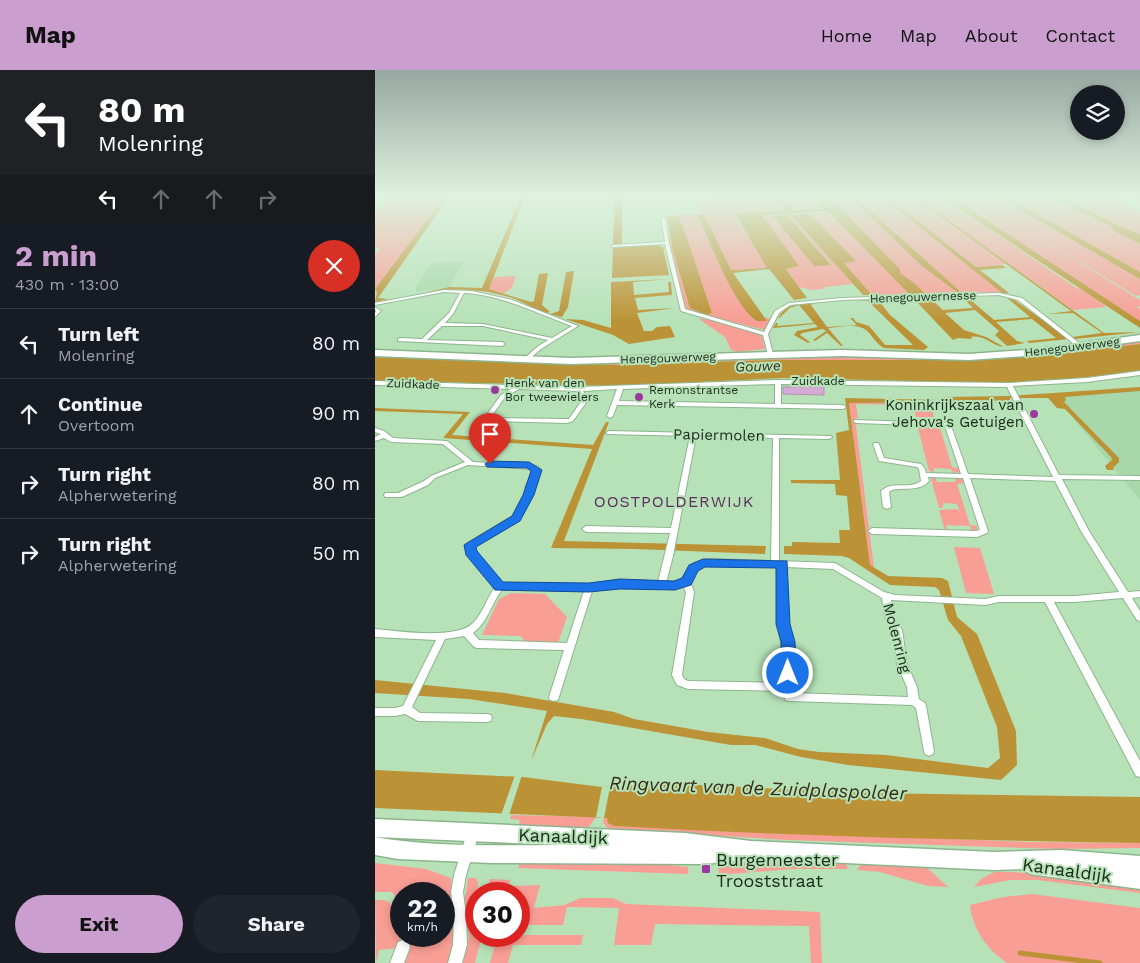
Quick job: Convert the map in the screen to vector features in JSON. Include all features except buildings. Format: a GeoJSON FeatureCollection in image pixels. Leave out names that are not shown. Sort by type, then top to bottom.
{"type":"FeatureCollection","features":[{"type":"Feature","properties":{"kind":"main road","name":"Henegouwerweg"},"geometry":{"type":"LineString","coordinates":[[375,353],[596,361],[842,353],[969,357],[1140,338]]}},
{"type":"Feature","properties":{"kind":"main road","name":"Kanaaldijk"},"geometry":{"type":"LineString","coordinates":[[375,828],[705,843],[751,850],[994,861],[1062,859],[1140,864]]}},
{"type":"Feature","properties":{"kind":"main road","name":"Kanaaldijk"},"geometry":{"type":"LineString","coordinates":[[375,846],[398,850],[466,853],[704,855],[751,850]]}},
{"type":"Feature","properties":{"kind":"main road","name":"Kanaaldijk"},"geometry":{"type":"LineString","coordinates":[[994,861],[1140,880]]}},
{"type":"Feature","properties":{"kind":"street"},"geometry":{"type":"LineString","coordinates":[[666,238],[683,310],[765,334],[770,354]]}},
{"type":"Feature","properties":{"kind":"street"},"geometry":{"type":"LineString","coordinates":[[613,246],[667,243]]}},
{"type":"Feature","properties":{"kind":"street"},"geometry":{"type":"LineString","coordinates":[[375,316],[379,311],[375,306],[444,291],[463,291],[510,301],[576,326],[538,349],[527,359]]}},
{"type":"Feature","properties":{"kind":"street"},"geometry":{"type":"LineString","coordinates":[[423,341],[451,314],[463,291]]}},
{"type":"Feature","properties":{"kind":"street","name":"Henegouwernesse"},"geometry":{"type":"LineString","coordinates":[[765,334],[777,312],[789,304],[842,299],[913,298],[968,294],[1013,296],[1020,299],[1080,346]]}},
{"type":"Feature","properties":{"kind":"street"},"geometry":{"type":"LineString","coordinates":[[441,324],[483,325],[553,340]]}},
{"type":"Feature","properties":{"kind":"street"},"geometry":{"type":"LineString","coordinates":[[400,340],[502,344]]}},
{"type":"Feature","properties":{"kind":"street","name":"Zuidkade"},"geometry":{"type":"LineString","coordinates":[[375,383],[579,389],[672,384],[778,382],[1009,385],[1087,380],[1140,373]]}},
{"type":"Feature","properties":{"kind":"street"},"geometry":{"type":"LineString","coordinates":[[778,382],[778,406]]}},
{"type":"Feature","properties":{"kind":"street"},"geometry":{"type":"LineString","coordinates":[[1009,385],[1089,538],[1140,618]]}},
{"type":"Feature","properties":{"kind":"street"},"geometry":{"type":"LineString","coordinates":[[517,388],[503,396],[488,417],[489,420],[567,422],[571,420],[585,400],[579,389]]}},
{"type":"Feature","properties":{"kind":"street"},"geometry":{"type":"LineString","coordinates":[[610,416],[620,388]]}},
{"type":"Feature","properties":{"kind":"street"},"geometry":{"type":"LineString","coordinates":[[615,403],[843,407]]}},
{"type":"Feature","properties":{"kind":"street"},"geometry":{"type":"LineString","coordinates":[[856,421],[946,423],[949,426],[984,531],[982,533],[871,531]]}},
{"type":"Feature","properties":{"kind":"street"},"geometry":{"type":"LineString","coordinates":[[375,430],[382,432],[391,440],[445,442],[468,463]]}},
{"type":"Feature","properties":{"kind":"street","name":"Papiermolen"},"geometry":{"type":"LineString","coordinates":[[609,433],[776,438],[829,437]]}},
{"type":"Feature","properties":{"kind":"street"},"geometry":{"type":"LineString","coordinates":[[375,439],[385,435]]}},
{"type":"Feature","properties":{"kind":"street"},"geometry":{"type":"LineString","coordinates":[[661,586],[669,556],[692,441],[695,436]]}},
{"type":"Feature","properties":{"kind":"street"},"geometry":{"type":"LineString","coordinates":[[776,438],[779,564],[783,624],[788,642],[789,697],[914,701]]}},
{"type":"Feature","properties":{"kind":"street"},"geometry":{"type":"LineString","coordinates":[[877,444],[881,460],[916,464],[921,467],[925,481],[922,485],[887,488],[885,491],[887,507]]}},
{"type":"Feature","properties":{"kind":"street"},"geometry":{"type":"LineString","coordinates":[[387,495],[397,496],[426,483],[433,477],[468,463],[529,465],[536,470],[528,495],[516,518],[470,545],[471,552],[500,587]]}},
{"type":"Feature","properties":{"kind":"street"},"geometry":{"type":"LineString","coordinates":[[924,475],[1140,478]]}},
{"type":"Feature","properties":{"kind":"street"},"geometry":{"type":"LineString","coordinates":[[586,529],[674,531]]}},
{"type":"Feature","properties":{"kind":"street","name":"Molenring"},"geometry":{"type":"LineString","coordinates":[[687,582],[693,568],[703,563],[839,566],[886,597],[889,617],[897,630],[902,664],[912,687],[914,701],[921,706],[929,751]]}},
{"type":"Feature","properties":{"kind":"street"},"geometry":{"type":"LineString","coordinates":[[375,633],[442,636],[467,634],[478,625],[492,596],[500,587],[589,588],[620,584],[680,585],[687,582],[690,592],[677,675],[680,682],[697,685],[789,688]]}},
{"type":"Feature","properties":{"kind":"street"},"geometry":{"type":"LineString","coordinates":[[554,697],[589,588]]}},
{"type":"Feature","properties":{"kind":"street"},"geometry":{"type":"LineString","coordinates":[[886,597],[985,602],[999,599],[1048,600],[1140,594]]}},
{"type":"Feature","properties":{"kind":"street"},"geometry":{"type":"LineString","coordinates":[[1048,600],[1140,772]]}},
{"type":"Feature","properties":{"kind":"street"},"geometry":{"type":"LineString","coordinates":[[467,634],[477,644],[570,647]]}},
{"type":"Feature","properties":{"kind":"street"},"geometry":{"type":"LineString","coordinates":[[406,710],[442,636]]}},
{"type":"Feature","properties":{"kind":"street"},"geometry":{"type":"LineString","coordinates":[[375,712],[406,710],[418,717],[487,718]]}},
{"type":"Feature","properties":{"kind":"street"},"geometry":{"type":"LineString","coordinates":[[455,963],[460,945],[460,916],[457,892],[473,832]]}},
{"type":"Feature","properties":{"kind":"street"},"geometry":{"type":"LineString","coordinates":[[397,963],[403,947]]}},
{"type":"Feature","properties":{"kind":"shaded area"},"geometry":{"type":"Polygon","coordinates":[[[375,238],[414,238],[375,289],[375,255],[380,248],[375,248],[375,238]]]}},
{"type":"Feature","properties":{"kind":"shaded area"},"geometry":{"type":"Polygon","coordinates":[[[668,238],[670,238],[673,251],[709,304],[685,238],[707,238],[719,265],[750,316],[757,321],[766,319],[764,317],[771,319],[765,330],[691,312],[686,308],[670,252],[668,238]]]}},
{"type":"Feature","properties":{"kind":"shaded area"},"geometry":{"type":"Polygon","coordinates":[[[715,238],[748,238],[768,268],[731,270],[715,238]]]}},
{"type":"Feature","properties":{"kind":"shaded area"},"geometry":{"type":"Polygon","coordinates":[[[777,238],[799,238],[831,265],[807,238],[812,238],[853,284],[812,290],[799,287],[786,268],[798,266],[777,238]]]}},
{"type":"Feature","properties":{"kind":"shaded area"},"geometry":{"type":"Polygon","coordinates":[[[831,238],[854,238],[913,297],[874,297],[843,262],[854,261],[831,238]]]}},
{"type":"Feature","properties":{"kind":"shaded area"},"geometry":{"type":"Polygon","coordinates":[[[867,238],[896,238],[957,292],[927,295],[899,273],[867,238]]]}},
{"type":"Feature","properties":{"kind":"shaded area"},"geometry":{"type":"Polygon","coordinates":[[[900,238],[934,238],[1002,293],[961,292],[900,238]]]}},
{"type":"Feature","properties":{"kind":"shaded area"},"geometry":{"type":"Polygon","coordinates":[[[939,238],[971,238],[1007,264],[976,267],[939,238]]]}},
{"type":"Feature","properties":{"kind":"shaded area"},"geometry":{"type":"Polygon","coordinates":[[[973,238],[1002,238],[1075,287],[1093,295],[1106,307],[1073,310],[973,238]]]}},
{"type":"Feature","properties":{"kind":"shaded area"},"geometry":{"type":"Polygon","coordinates":[[[1013,238],[1039,238],[1140,300],[1140,306],[1137,307],[1140,309],[1140,321],[1013,238]]]}},
{"type":"Feature","properties":{"kind":"shaded area"},"geometry":{"type":"Polygon","coordinates":[[[1040,238],[1068,238],[1140,279],[1140,295],[1136,296],[1040,238]]]}},
{"type":"Feature","properties":{"kind":"shaded area"},"geometry":{"type":"Polygon","coordinates":[[[1079,238],[1127,238],[1140,244],[1140,272],[1079,238]]]}},
{"type":"Feature","properties":{"kind":"shaded area"},"geometry":{"type":"Polygon","coordinates":[[[464,262],[449,287],[416,292],[416,287],[431,263],[464,262]]]}},
{"type":"Feature","properties":{"kind":"shaded area"},"geometry":{"type":"Polygon","coordinates":[[[516,276],[512,288],[504,293],[493,291],[489,288],[494,277],[516,276]]]}},
{"type":"Feature","properties":{"kind":"shaded area"},"geometry":{"type":"Polygon","coordinates":[[[699,319],[756,332],[762,337],[765,349],[738,352],[731,350],[725,337],[699,319]]]}},
{"type":"Feature","properties":{"kind":"shaded area"},"geometry":{"type":"Polygon","coordinates":[[[1140,340],[1140,344],[1044,356],[954,360],[771,360],[618,365],[375,357],[572,363],[824,355],[942,359],[1140,340]]]}},
{"type":"Feature","properties":{"kind":"shaded area"},"geometry":{"type":"Polygon","coordinates":[[[1140,390],[1140,500],[1055,396],[1140,390]]]}},
{"type":"Feature","properties":{"kind":"shaded area"},"geometry":{"type":"Polygon","coordinates":[[[932,402],[930,404],[934,417],[916,417],[913,405],[856,404],[858,418],[855,418],[874,568],[870,565],[849,403],[932,402]]]}},
{"type":"Feature","properties":{"kind":"shaded area"},"geometry":{"type":"Polygon","coordinates":[[[917,424],[920,427],[939,428],[938,425],[945,425],[945,428],[940,428],[952,467],[959,468],[959,472],[953,473],[951,469],[934,468],[934,472],[929,471],[917,424]]]}},
{"type":"Feature","properties":{"kind":"shaded area"},"geometry":{"type":"Polygon","coordinates":[[[935,477],[937,482],[955,482],[955,478],[962,479],[964,483],[957,484],[970,525],[977,526],[977,529],[972,531],[970,526],[946,525],[947,530],[945,531],[939,510],[957,509],[960,512],[957,504],[943,503],[943,508],[939,508],[931,479],[935,477]]]}},
{"type":"Feature","properties":{"kind":"shaded area"},"geometry":{"type":"Polygon","coordinates":[[[954,547],[980,548],[994,594],[966,593],[954,547]]]}},
{"type":"Feature","properties":{"kind":"shaded area"},"geometry":{"type":"Polygon","coordinates":[[[511,593],[545,594],[567,617],[558,643],[526,642],[520,636],[482,635],[499,599],[511,593]]]}},
{"type":"Feature","properties":{"kind":"shaded area"},"geometry":{"type":"Polygon","coordinates":[[[511,815],[596,817],[588,828],[518,826],[520,820],[510,819],[511,815]]]}},
{"type":"Feature","properties":{"kind":"shaded area"},"geometry":{"type":"Polygon","coordinates":[[[604,818],[607,818],[614,826],[1029,842],[1140,843],[1140,848],[1057,849],[787,840],[608,829],[603,822],[604,818]]]}},
{"type":"Feature","properties":{"kind":"shaded area"},"geometry":{"type":"Polygon","coordinates":[[[520,861],[634,861],[688,867],[688,874],[518,868],[520,861]]]}},
{"type":"Feature","properties":{"kind":"shaded area"},"geometry":{"type":"Polygon","coordinates":[[[752,861],[842,863],[846,864],[848,869],[792,869],[719,875],[718,867],[752,861]]]}},
{"type":"Feature","properties":{"kind":"shaded area"},"geometry":{"type":"Polygon","coordinates":[[[375,863],[426,869],[451,878],[451,882],[390,882],[390,892],[375,892],[375,863]]]}},
{"type":"Feature","properties":{"kind":"shaded area"},"geometry":{"type":"Polygon","coordinates":[[[861,864],[925,866],[948,887],[928,886],[880,872],[857,870],[861,864]]]}},
{"type":"Feature","properties":{"kind":"shaded area"},"geometry":{"type":"Polygon","coordinates":[[[994,872],[1069,877],[1140,885],[1140,893],[1037,880],[1010,880],[974,887],[981,879],[994,872]]]}},
{"type":"Feature","properties":{"kind":"shaded area"},"geometry":{"type":"Polygon","coordinates":[[[468,878],[476,878],[478,882],[467,882],[468,878]]]}},
{"type":"Feature","properties":{"kind":"shaded area"},"geometry":{"type":"Polygon","coordinates":[[[490,879],[510,880],[509,882],[489,882],[490,879]]]}},
{"type":"Feature","properties":{"kind":"shaded area"},"geometry":{"type":"Polygon","coordinates":[[[530,885],[540,885],[534,908],[564,905],[581,898],[613,898],[626,904],[820,912],[822,963],[811,963],[809,926],[655,924],[651,945],[614,945],[619,908],[567,907],[563,925],[530,925],[530,885]]]}},
{"type":"Feature","properties":{"kind":"shaded area"},"geometry":{"type":"Polygon","coordinates":[[[1032,894],[1140,908],[1140,963],[1007,963],[993,952],[982,938],[974,923],[970,905],[1003,897],[1032,894]]]}},
{"type":"Feature","properties":{"kind":"shaded area"},"geometry":{"type":"Polygon","coordinates":[[[375,900],[383,900],[390,903],[390,947],[399,948],[379,950],[376,963],[375,900]]]}},
{"type":"Feature","properties":{"kind":"shaded area"},"geometry":{"type":"Polygon","coordinates":[[[530,935],[583,935],[581,945],[530,945],[530,935]]]}},
{"type":"Feature","properties":{"kind":"shaded area"},"geometry":{"type":"Polygon","coordinates":[[[406,947],[454,947],[452,963],[402,963],[406,947]]]}},
{"type":"Feature","properties":{"kind":"shaded area"},"geometry":{"type":"Polygon","coordinates":[[[466,947],[479,947],[475,963],[462,963],[466,947]]]}},
{"type":"Feature","properties":{"kind":"shaded area"},"geometry":{"type":"Polygon","coordinates":[[[494,947],[512,947],[508,963],[490,963],[494,947]]]}},
{"type":"Feature","properties":{"kind":"water"},"geometry":{"type":"Polygon","coordinates":[[[414,238],[420,238],[378,298],[388,299],[375,302],[377,292],[375,289],[414,238]]]}},
{"type":"Feature","properties":{"kind":"water"},"geometry":{"type":"Polygon","coordinates":[[[503,238],[509,238],[489,289],[531,302],[534,301],[539,274],[548,273],[542,305],[550,312],[542,312],[519,301],[482,291],[449,290],[427,292],[449,287],[482,288],[503,238]]]}},
{"type":"Feature","properties":{"kind":"water"},"geometry":{"type":"Polygon","coordinates":[[[613,238],[622,238],[622,244],[613,245],[613,238]]]}},
{"type":"Feature","properties":{"kind":"water"},"geometry":{"type":"Polygon","coordinates":[[[671,238],[687,238],[712,313],[706,315],[690,308],[671,238]]]}},
{"type":"Feature","properties":{"kind":"water"},"geometry":{"type":"Polygon","coordinates":[[[707,238],[715,238],[731,270],[767,268],[749,238],[778,238],[799,266],[786,269],[807,298],[794,300],[769,269],[733,273],[767,321],[757,321],[740,303],[707,238]]]}},
{"type":"Feature","properties":{"kind":"water"},"geometry":{"type":"Polygon","coordinates":[[[791,238],[807,238],[831,265],[814,266],[791,238]]]}},
{"type":"Feature","properties":{"kind":"water"},"geometry":{"type":"Polygon","coordinates":[[[811,238],[833,238],[856,261],[844,263],[872,295],[863,295],[811,238]]]}},
{"type":"Feature","properties":{"kind":"water"},"geometry":{"type":"Polygon","coordinates":[[[854,238],[869,238],[900,269],[900,273],[914,283],[943,310],[973,308],[962,297],[966,296],[994,320],[1030,317],[1007,298],[1012,298],[1069,339],[1029,343],[1027,341],[1056,338],[1032,319],[996,322],[1017,341],[1025,343],[1007,346],[995,335],[999,331],[975,310],[945,313],[964,330],[986,337],[1004,347],[980,337],[953,340],[915,300],[880,302],[890,315],[928,347],[924,350],[884,348],[866,330],[856,326],[828,328],[843,346],[827,333],[815,341],[813,340],[826,331],[823,329],[802,333],[800,335],[810,342],[808,343],[794,335],[797,331],[818,327],[815,324],[773,328],[776,323],[778,323],[777,326],[814,323],[799,305],[790,308],[778,319],[784,310],[793,306],[798,305],[815,303],[811,305],[827,327],[857,325],[850,318],[853,318],[856,322],[869,326],[885,345],[913,345],[868,301],[849,301],[914,299],[854,238]]]}},
{"type":"Feature","properties":{"kind":"water"},"geometry":{"type":"Polygon","coordinates":[[[892,238],[900,238],[961,292],[957,292],[922,266],[892,238]]]}},
{"type":"Feature","properties":{"kind":"water"},"geometry":{"type":"Polygon","coordinates":[[[933,238],[939,238],[976,267],[1002,265],[1006,268],[980,270],[1009,293],[1002,293],[933,238]]]}},
{"type":"Feature","properties":{"kind":"water"},"geometry":{"type":"Polygon","coordinates":[[[970,238],[973,238],[1104,333],[1140,332],[1075,339],[1072,337],[1102,333],[1073,313],[1048,314],[1071,311],[970,238]]]}},
{"type":"Feature","properties":{"kind":"water"},"geometry":{"type":"Polygon","coordinates":[[[1003,238],[1013,238],[1140,321],[1140,328],[1003,238]]]}},
{"type":"Feature","properties":{"kind":"water"},"geometry":{"type":"Polygon","coordinates":[[[1068,238],[1079,238],[1140,272],[1140,279],[1068,238]]]}},
{"type":"Feature","properties":{"kind":"water"},"geometry":{"type":"Polygon","coordinates":[[[1127,238],[1140,238],[1140,244],[1127,238]]]}},
{"type":"Feature","properties":{"kind":"water"},"geometry":{"type":"Polygon","coordinates":[[[656,245],[663,247],[669,275],[612,278],[613,247],[656,245]]]}},
{"type":"Feature","properties":{"kind":"water"},"geometry":{"type":"Polygon","coordinates":[[[574,271],[568,307],[562,317],[565,318],[550,314],[559,311],[566,272],[574,271]]]}},
{"type":"Feature","properties":{"kind":"water"},"geometry":{"type":"Polygon","coordinates":[[[670,279],[633,282],[634,295],[669,292],[668,282],[671,282],[672,295],[635,298],[638,310],[675,308],[637,313],[644,331],[652,331],[657,327],[670,326],[675,337],[629,344],[613,335],[565,319],[583,320],[611,328],[611,282],[670,279]]]}},
{"type":"Feature","properties":{"kind":"water","name":"Gouwe"},"geometry":{"type":"Polygon","coordinates":[[[1140,344],[1140,372],[1036,382],[994,383],[783,378],[614,386],[375,381],[375,357],[618,365],[771,360],[954,360],[1044,356],[1140,344]]]}},
{"type":"Feature","properties":{"kind":"water"},"geometry":{"type":"Polygon","coordinates":[[[1140,387],[1140,391],[1065,397],[1066,400],[1064,402],[1119,458],[1119,462],[1113,468],[1114,470],[1107,470],[1105,466],[1112,460],[1111,457],[1065,409],[1057,408],[1048,398],[1010,398],[1010,401],[974,400],[973,402],[849,403],[870,565],[888,576],[942,578],[948,581],[957,617],[977,634],[1016,731],[1017,765],[1001,780],[848,765],[801,757],[755,745],[731,745],[554,716],[547,724],[531,761],[547,711],[469,699],[375,693],[375,680],[505,693],[614,712],[634,719],[708,732],[765,738],[798,749],[819,752],[886,755],[988,768],[1000,758],[997,727],[961,636],[948,620],[939,590],[935,587],[890,585],[849,558],[842,556],[784,554],[784,546],[792,546],[792,542],[840,543],[839,530],[850,530],[847,496],[836,495],[835,484],[791,483],[791,480],[840,480],[836,433],[849,430],[845,398],[941,400],[945,397],[1009,396],[1140,387]]]}},
{"type":"Feature","properties":{"kind":"water"},"geometry":{"type":"Polygon","coordinates":[[[375,408],[470,412],[452,435],[593,445],[606,422],[609,422],[564,541],[766,546],[765,554],[551,548],[592,449],[443,438],[463,414],[375,411],[375,408]]]}},
{"type":"Feature","properties":{"kind":"water","name":"Ringvaart van de Zuidplaspolder"},"geometry":{"type":"Polygon","coordinates":[[[375,770],[523,777],[602,787],[679,784],[867,793],[1140,797],[1140,843],[745,832],[614,826],[608,823],[607,818],[375,808],[375,770]]]}},
{"type":"Feature","properties":{"kind":"pier"},"geometry":{"type":"Polygon","coordinates":[[[515,775],[522,775],[509,815],[501,815],[515,775]]]}},
{"type":"Feature","properties":{"kind":"pier"},"geometry":{"type":"Polygon","coordinates":[[[602,787],[610,787],[604,818],[596,817],[602,787]]]}},
{"type":"Feature","properties":{"kind":"waterway"},"geometry":{"type":"LineString","coordinates":[[1020,953],[1100,963]]}},
{"type":"Feature","properties":{"kind":"place","name":"Henk van den Bor tweewielers"},"geometry":{"type":"Point","coordinates":[495,390]}},
{"type":"Feature","properties":{"kind":"place","name":"Remonstrantse Kerk"},"geometry":{"type":"Point","coordinates":[639,397]}},
{"type":"Feature","properties":{"kind":"place","name":"Koninkrijkszaal van Jehova's Getuigen"},"geometry":{"type":"Point","coordinates":[1034,414]}},
{"type":"Feature","properties":{"kind":"place","name":"Burgemeester Trooststraat"},"geometry":{"type":"Point","coordinates":[706,869]}},
{"type":"Feature","properties":{"kind":"district","name":"OOSTPOLDERWIJK"},"geometry":{"type":"Point","coordinates":[674,501]}},
{"type":"Feature","properties":{"kind":"route"},"geometry":{"type":"LineString","coordinates":[[490,464],[529,465],[536,467],[528,495],[518,516],[513,521],[477,539],[470,545],[469,549],[471,552],[500,587],[589,588],[620,584],[675,586],[687,582],[693,568],[703,563],[783,564],[783,624],[788,642],[788,673]]}}]}
